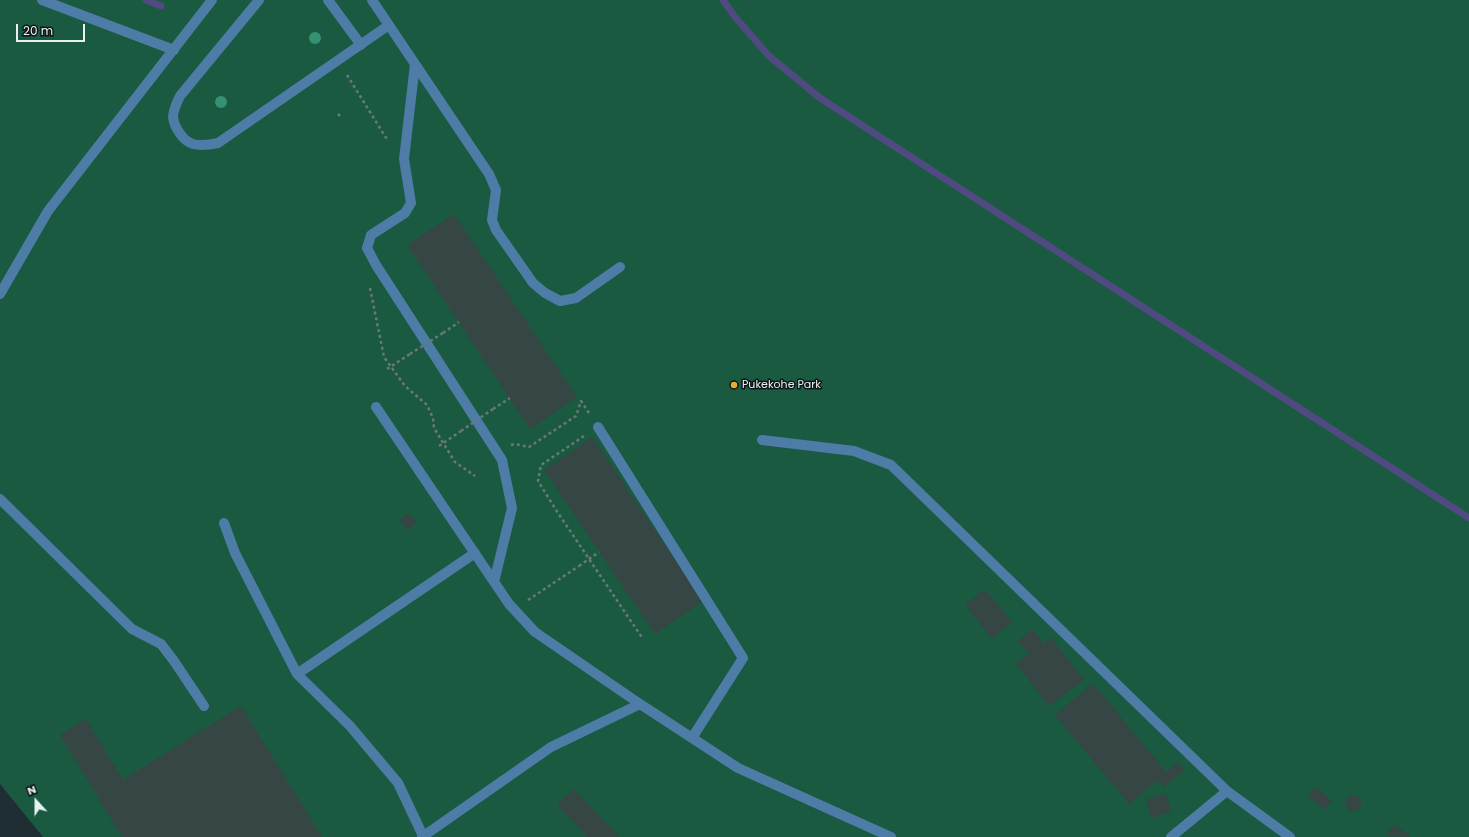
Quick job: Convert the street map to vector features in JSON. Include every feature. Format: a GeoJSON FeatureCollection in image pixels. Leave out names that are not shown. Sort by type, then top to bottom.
{"type":"FeatureCollection","features":[{"type":"Feature","properties":{"kind":"lane"},"geometry":{"type":"LineString","coordinates":[[42,0],[174,50]]}},
{"type":"Feature","properties":{"kind":"lane"},"geometry":{"type":"LineString","coordinates":[[0,294],[48,211],[212,0]]}},
{"type":"Feature","properties":{"kind":"lane"},"geometry":{"type":"LineString","coordinates":[[258,0],[180,96],[175,106],[173,117],[178,129],[183,138],[192,144],[204,146],[218,143],[389,25]]}},
{"type":"Feature","properties":{"kind":"lane"},"geometry":{"type":"LineString","coordinates":[[328,0],[361,45]]}},
{"type":"Feature","properties":{"kind":"lane"},"geometry":{"type":"LineString","coordinates":[[372,0],[489,174],[496,190],[492,220],[496,230],[533,283],[545,293],[560,301],[576,298],[620,267]]}},
{"type":"Feature","properties":{"kind":"lane"},"geometry":{"type":"LineString","coordinates":[[415,64],[404,159],[410,203],[405,213],[371,235],[367,248],[376,265],[502,460],[512,508],[494,582]]}},
{"type":"Feature","properties":{"kind":"lane"},"geometry":{"type":"LineString","coordinates":[[376,407],[509,604],[535,632],[640,704],[738,768],[891,837]]}},
{"type":"Feature","properties":{"kind":"lane"},"geometry":{"type":"LineString","coordinates":[[598,427],[744,658],[692,738]]}},
{"type":"Feature","properties":{"kind":"lane"},"geometry":{"type":"LineString","coordinates":[[762,440],[854,451],[891,465],[1227,791],[1290,837]]}},
{"type":"Feature","properties":{"kind":"lane"},"geometry":{"type":"LineString","coordinates":[[0,499],[132,629],[161,644],[204,706]]}},
{"type":"Feature","properties":{"kind":"lane"},"geometry":{"type":"LineString","coordinates":[[224,522],[235,553],[297,674],[350,726],[398,783],[422,836],[551,747],[640,704]]}},
{"type":"Feature","properties":{"kind":"lane"},"geometry":{"type":"LineString","coordinates":[[297,674],[475,553]]}},
{"type":"Feature","properties":{"kind":"lane"},"geometry":{"type":"LineString","coordinates":[[1171,837],[1227,791]]}},
{"type":"Feature","properties":{"kind":"path"},"geometry":{"type":"LineString","coordinates":[[347,75],[390,144]]}},
{"type":"Feature","properties":{"kind":"path"},"geometry":{"type":"LineString","coordinates":[[376,265],[367,273],[384,357],[405,386],[427,405],[433,418],[434,428],[455,462],[475,476]]}},
{"type":"Feature","properties":{"kind":"path"},"geometry":{"type":"LineString","coordinates":[[387,369],[459,322]]}},
{"type":"Feature","properties":{"kind":"path"},"geometry":{"type":"LineString","coordinates":[[439,446],[510,398]]}},
{"type":"Feature","properties":{"kind":"path"},"geometry":{"type":"LineString","coordinates":[[515,444],[529,447],[576,416],[581,401],[586,408]]}},
{"type":"Feature","properties":{"kind":"path"},"geometry":{"type":"LineString","coordinates":[[598,427],[541,465],[538,481],[643,639]]}},
{"type":"Feature","properties":{"kind":"path"},"geometry":{"type":"LineString","coordinates":[[534,596],[599,552]]}},
{"type":"Feature","properties":{"kind":"green space","name":"Pukekohe Park"},"geometry":{"type":"Polygon","coordinates":[[[0,0],[1469,0],[1469,837],[43,837],[0,784],[0,0]]]}},
{"type":"Feature","properties":{"kind":"building"},"geometry":{"type":"Polygon","coordinates":[[[454,214],[577,397],[530,429],[407,245],[454,214]]]}},
{"type":"Feature","properties":{"kind":"building"},"geometry":{"type":"Polygon","coordinates":[[[592,437],[703,601],[655,634],[544,470],[592,437]]]}},
{"type":"Feature","properties":{"kind":"building"},"geometry":{"type":"Polygon","coordinates":[[[409,513],[417,523],[407,530],[399,520],[409,513]]]}},
{"type":"Feature","properties":{"kind":"building"},"geometry":{"type":"Polygon","coordinates":[[[985,589],[1012,622],[992,639],[965,605],[985,589]]]}},
{"type":"Feature","properties":{"kind":"building"},"geometry":{"type":"Polygon","coordinates":[[[1032,629],[1044,644],[1051,637],[1084,680],[1049,706],[1016,664],[1029,654],[1018,641],[1032,629]]]}},
{"type":"Feature","properties":{"kind":"building"},"geometry":{"type":"Polygon","coordinates":[[[1093,683],[1166,772],[1178,762],[1184,770],[1164,787],[1158,780],[1129,804],[1055,715],[1093,683]]]}},
{"type":"Feature","properties":{"kind":"building"},"geometry":{"type":"Polygon","coordinates":[[[241,706],[322,837],[122,837],[60,735],[86,719],[123,780],[241,706]]]}},
{"type":"Feature","properties":{"kind":"building"},"geometry":{"type":"Polygon","coordinates":[[[1315,787],[1332,800],[1325,810],[1308,796],[1315,787]]]}},
{"type":"Feature","properties":{"kind":"building"},"geometry":{"type":"Polygon","coordinates":[[[574,789],[619,837],[587,837],[557,805],[574,789]]]}},
{"type":"Feature","properties":{"kind":"building"},"geometry":{"type":"Polygon","coordinates":[[[1166,794],[1171,812],[1151,818],[1146,799],[1166,794]]]}},
{"type":"Feature","properties":{"kind":"building"},"geometry":{"type":"Polygon","coordinates":[[[1353,795],[1359,797],[1361,803],[1359,809],[1353,811],[1347,809],[1345,803],[1347,797],[1353,795]]]}},
{"type":"Feature","properties":{"kind":"building"},"geometry":{"type":"Polygon","coordinates":[[[1394,824],[1410,836],[1385,836],[1394,824]]]}},
{"type":"Feature","properties":{"kind":"waterway"},"geometry":{"type":"LineString","coordinates":[[146,0],[161,6]]}},
{"type":"Feature","properties":{"kind":"waterway"},"geometry":{"type":"LineString","coordinates":[[723,0],[735,17],[769,56],[820,98],[1469,518]]}},
{"type":"Feature","properties":{"kind":"place","name":"Pukekohe Park"},"geometry":{"type":"Point","coordinates":[734,385]}}]}
